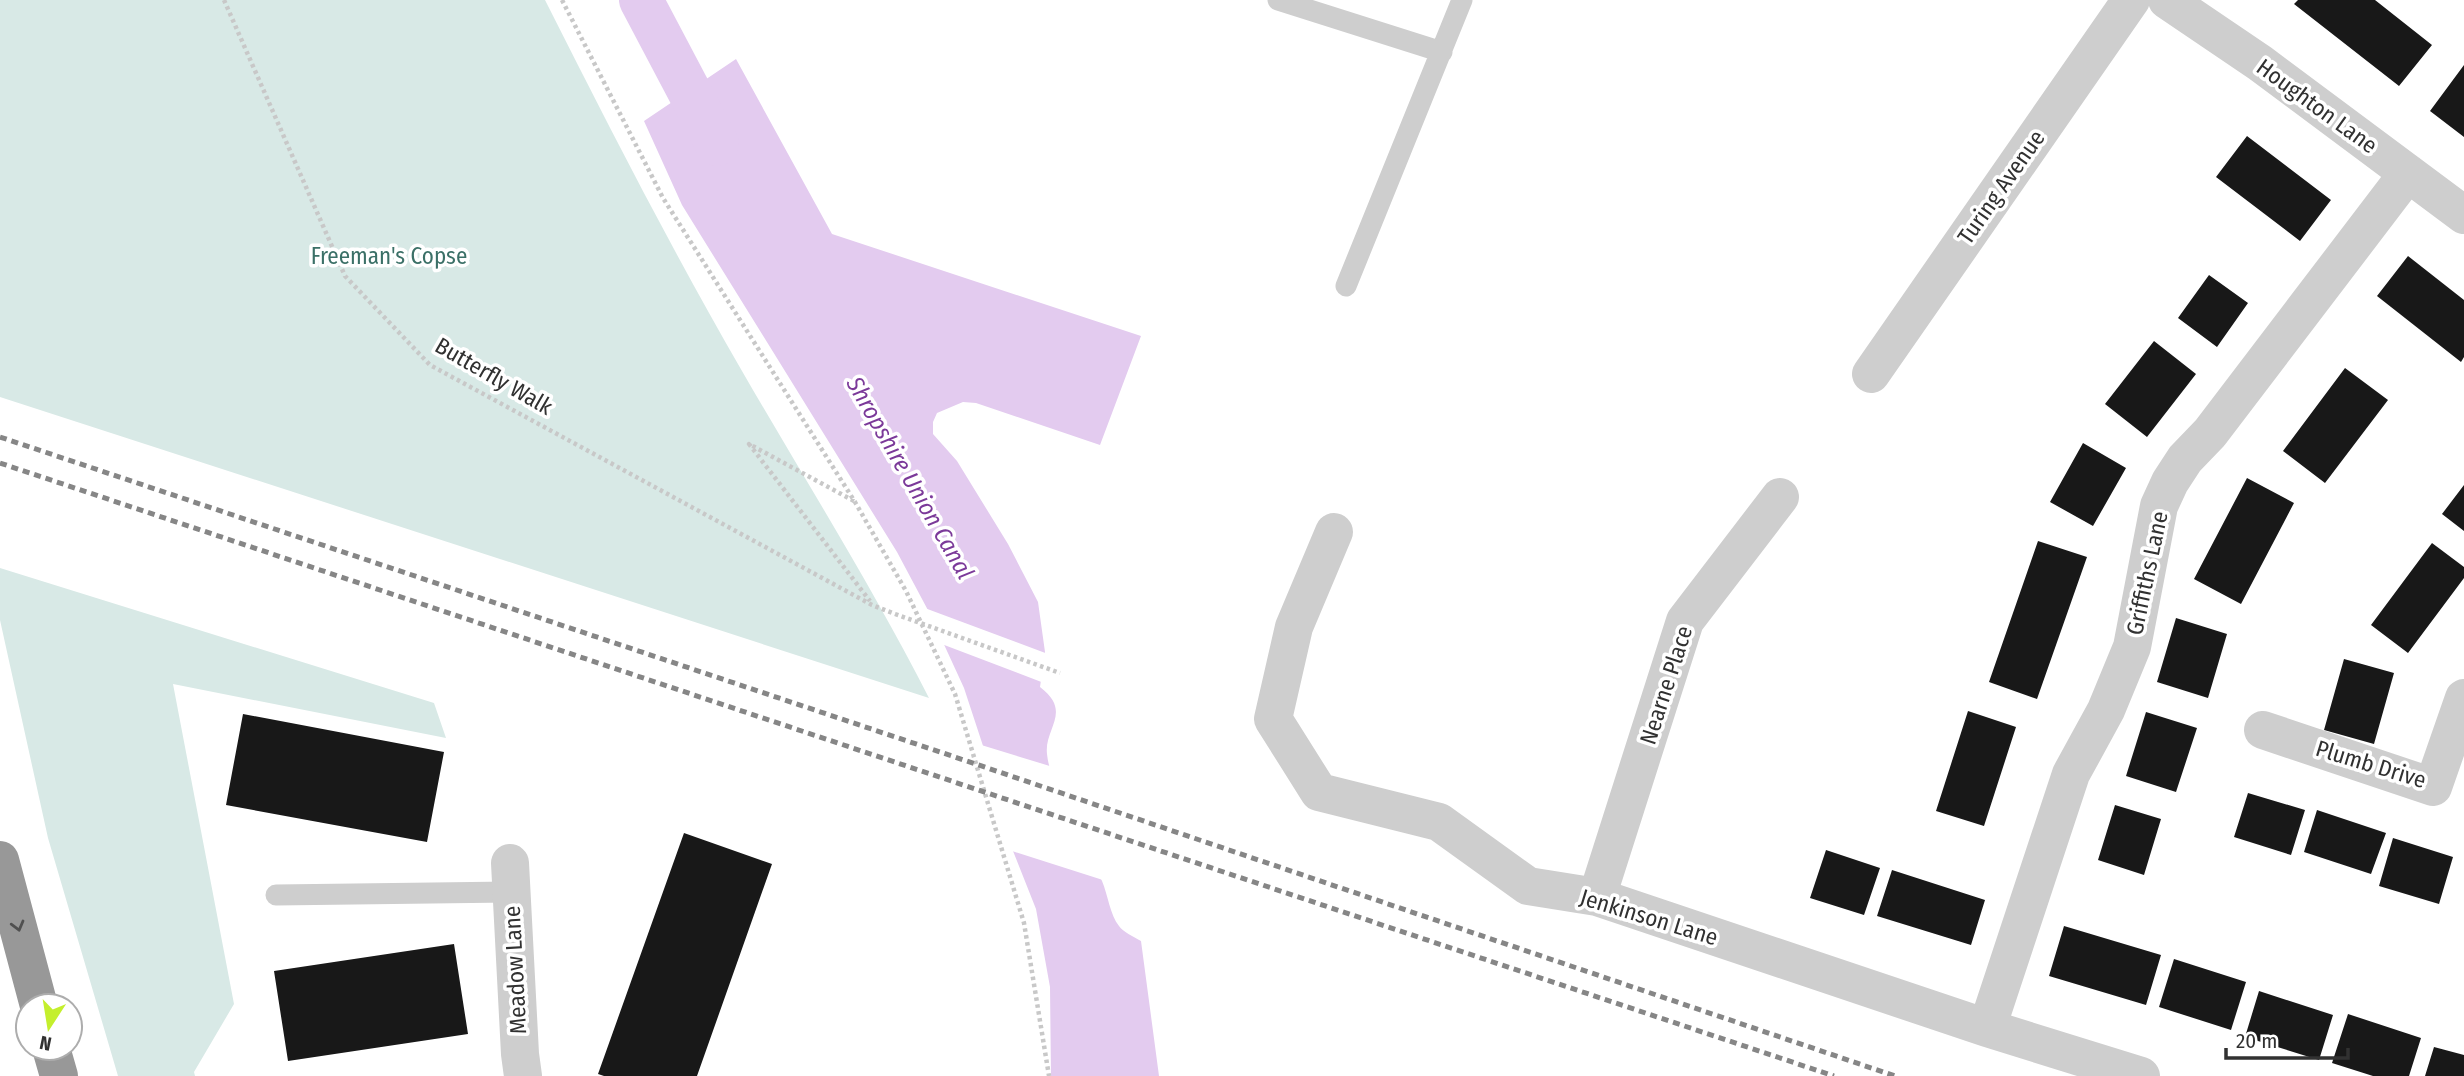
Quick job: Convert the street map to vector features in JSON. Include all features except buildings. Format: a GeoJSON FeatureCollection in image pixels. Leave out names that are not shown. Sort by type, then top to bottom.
{"type":"FeatureCollection","features":[{"type":"Feature","properties":{"kind":"highway"},"geometry":{"type":"LineString","coordinates":[[0,860],[35,992]]}},
{"type":"Feature","properties":{"kind":"street","name":"Turing Avenue"},"geometry":{"type":"LineString","coordinates":[[1871,374],[2132,0]]}},
{"type":"Feature","properties":{"kind":"street","name":"Houghton Lane"},"geometry":{"type":"LineString","coordinates":[[2168,0],[2260,63],[2464,215]]}},
{"type":"Feature","properties":{"kind":"street","name":"Griffiths Lane"},"geometry":{"type":"LineString","coordinates":[[1987,1028],[2071,775],[2106,710],[2132,647],[2160,506],[2170,482],[2185,459],[2210,433],[2408,173]]}},
{"type":"Feature","properties":{"kind":"street","name":"Nearne Place"},"geometry":{"type":"LineString","coordinates":[[1597,897],[1685,621],[1780,497]]}},
{"type":"Feature","properties":{"kind":"street","name":"Jenkinson Lane"},"geometry":{"type":"LineString","coordinates":[[1334,532],[1294,627],[1273,719],[1319,792],[1439,822],[1528,886],[1597,897],[1987,1028],[2141,1076]]}},
{"type":"Feature","properties":{"kind":"street","name":"Plumb Drive"},"geometry":{"type":"LineString","coordinates":[[2263,730],[2433,787],[2464,698]]}},
{"type":"Feature","properties":{"kind":"street","name":"Meadow Lane"},"geometry":{"type":"LineString","coordinates":[[511,878],[523,1076]]}},
{"type":"Feature","properties":{"kind":"lane"},"geometry":{"type":"LineString","coordinates":[[1278,0],[1442,52]]}},
{"type":"Feature","properties":{"kind":"lane"},"geometry":{"type":"LineString","coordinates":[[1346,286],[1462,0]]}},
{"type":"Feature","properties":{"kind":"lane"},"geometry":{"type":"LineString","coordinates":[[276,895],[511,878]]}},
{"type":"Feature","properties":{"kind":"path","name":"Butterfly Walk"},"geometry":{"type":"LineString","coordinates":[[224,0],[345,276],[430,365],[872,605],[1060,673]]}},
{"type":"Feature","properties":{"kind":"path"},"geometry":{"type":"LineString","coordinates":[[562,0],[663,198],[855,502],[906,591],[955,694],[1024,923],[1049,1076]]}},
{"type":"Feature","properties":{"kind":"path"},"geometry":{"type":"LineString","coordinates":[[855,502],[750,444],[872,605]]}},
{"type":"Feature","properties":{"kind":"green space","name":"Freeman's Copse"},"geometry":{"type":"Polygon","coordinates":[[[0,0],[545,0],[691,280],[861,574],[929,698],[0,397],[0,0]]]}},
{"type":"Feature","properties":{"kind":"green space"},"geometry":{"type":"Polygon","coordinates":[[[0,568],[434,703],[446,738],[173,684],[234,1004],[194,1072],[195,1076],[118,1076],[48,838],[0,620],[0,568]]]}},
{"type":"Feature","properties":{"kind":"water"},"geometry":{"type":"Polygon","coordinates":[[[736,59],[832,234],[1141,336],[1100,445],[976,403],[963,402],[937,413],[933,422],[933,434],[957,461],[1008,544],[1038,602],[1045,652],[1040,687],[1050,696],[1056,712],[1047,745],[1050,769],[1062,801],[1102,881],[1116,921],[1123,930],[1141,941],[1159,1076],[1051,1076],[1050,987],[1036,909],[1013,851],[964,688],[930,614],[897,552],[682,205],[644,121],[736,59]]]}},
{"type":"Feature","properties":{"kind":"pier"},"geometry":{"type":"Polygon","coordinates":[[[922,607],[1048,654],[1044,683],[939,643],[922,607]]]}},
{"type":"Feature","properties":{"kind":"pier"},"geometry":{"type":"Polygon","coordinates":[[[978,744],[1053,767],[1106,881],[1009,850],[978,744]]]}},
{"type":"Feature","properties":{"kind":"waterway","name":"Shropshire Union Canal"},"geometry":{"type":"LineString","coordinates":[[641,0],[717,144]]}},
{"type":"Feature","properties":{"kind":"railway"},"geometry":{"type":"LineString","coordinates":[[0,437],[1895,1076]]}},
{"type":"Feature","properties":{"kind":"railway"},"geometry":{"type":"LineString","coordinates":[[0,463],[1834,1076]]}}]}
